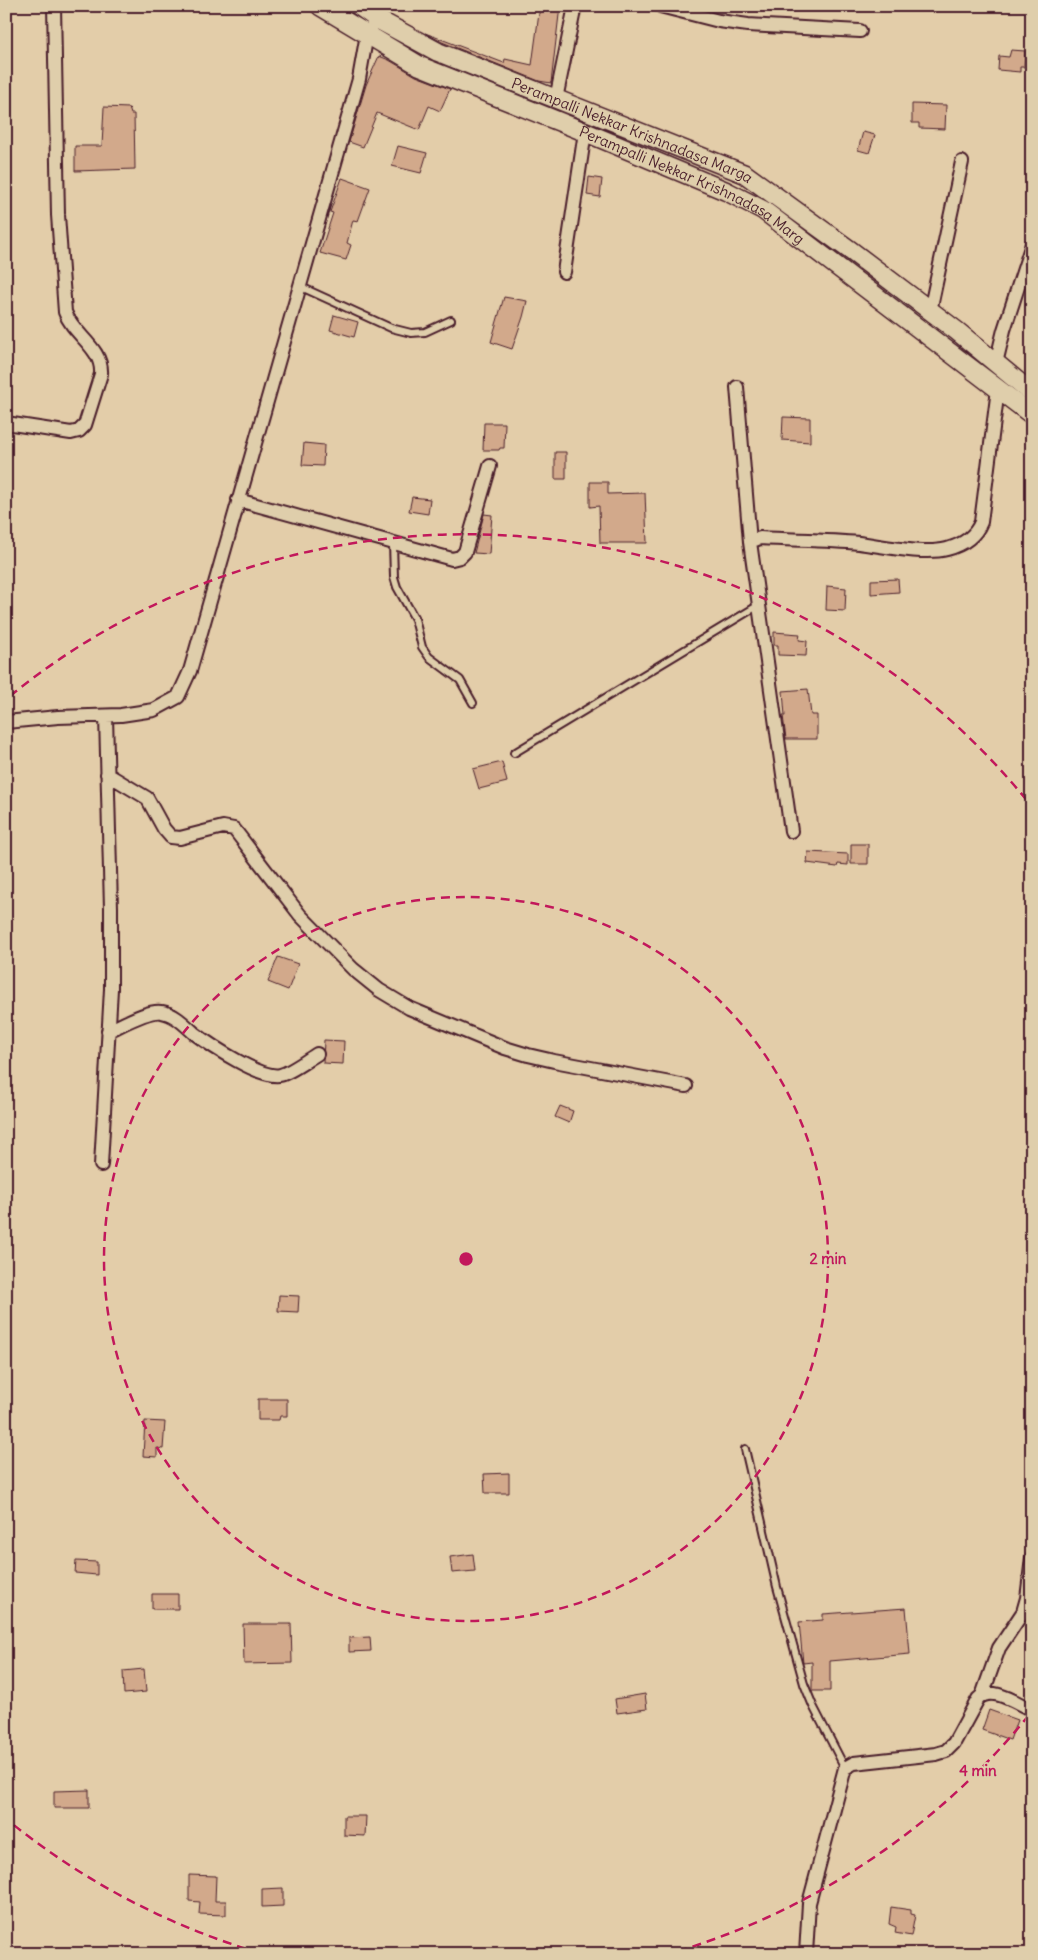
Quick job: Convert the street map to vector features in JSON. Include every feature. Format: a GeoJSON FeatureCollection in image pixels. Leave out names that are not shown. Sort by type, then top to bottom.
{"type":"FeatureCollection","features":[{"type":"Feature","properties":{"kind":"main road","name":"Perampalli Nekkar Krishnadasa Marg"},"geometry":{"type":"LineString","coordinates":[[320,6],[420,66],[726,190],[763,210],[1032,415]]}},
{"type":"Feature","properties":{"kind":"main road","name":"Perampalli Nekkar Krishnadasa Marga"},"geometry":{"type":"LineString","coordinates":[[359,6],[379,13],[438,52],[745,174],[930,311],[1032,393]]}},
{"type":"Feature","properties":{"kind":"street"},"geometry":{"type":"LineString","coordinates":[[6,423],[71,433],[79,431],[85,425],[101,374],[99,358],[68,321],[65,312],[58,215],[54,6]]}},
{"type":"Feature","properties":{"kind":"street"},"geometry":{"type":"LineString","coordinates":[[556,99],[575,6]]}},
{"type":"Feature","properties":{"kind":"street"},"geometry":{"type":"LineString","coordinates":[[660,6],[719,21],[748,25],[860,31]]}},
{"type":"Feature","properties":{"kind":"street"},"geometry":{"type":"LineString","coordinates":[[6,722],[58,717],[106,716],[154,710],[178,697],[190,671],[359,78],[367,34],[379,13]]}},
{"type":"Feature","properties":{"kind":"street"},"geometry":{"type":"LineString","coordinates":[[564,272],[585,132]]}},
{"type":"Feature","properties":{"kind":"street"},"geometry":{"type":"LineString","coordinates":[[930,311],[962,162]]}},
{"type":"Feature","properties":{"kind":"street"},"geometry":{"type":"LineString","coordinates":[[996,363],[1004,330],[1032,244]]}},
{"type":"Feature","properties":{"kind":"street"},"geometry":{"type":"LineString","coordinates":[[737,387],[750,542],[791,831]]}},
{"type":"Feature","properties":{"kind":"street"},"geometry":{"type":"LineString","coordinates":[[750,542],[760,538],[856,543],[933,551],[947,549],[968,540],[977,532],[981,522],[998,390]]}},
{"type":"Feature","properties":{"kind":"street"},"geometry":{"type":"LineString","coordinates":[[238,500],[452,559],[460,557],[464,552],[490,466]]}},
{"type":"Feature","properties":{"kind":"street"},"geometry":{"type":"LineString","coordinates":[[101,1165],[108,1031],[111,908],[106,716]]}},
{"type":"Feature","properties":{"kind":"street"},"geometry":{"type":"LineString","coordinates":[[108,774],[147,798],[164,829],[171,837],[180,838],[223,827],[234,828],[300,915],[353,969],[379,990],[409,1008],[521,1053],[554,1062],[686,1086]]}},
{"type":"Feature","properties":{"kind":"street"},"geometry":{"type":"LineString","coordinates":[[108,1031],[153,1012],[163,1012],[173,1016],[212,1046],[260,1072],[272,1075],[281,1075],[317,1054]]}},
{"type":"Feature","properties":{"kind":"street"},"geometry":{"type":"LineString","coordinates":[[806,1954],[809,1903],[845,1768],[854,1763],[936,1754],[946,1751],[954,1743],[978,1698],[983,1694],[999,1648],[1023,1612],[1027,1598],[1032,1558]]}},
{"type":"Feature","properties":{"kind":"street"},"geometry":{"type":"LineString","coordinates":[[983,1694],[994,1693],[1032,1710]]}},
{"type":"Feature","properties":{"kind":"lane"},"geometry":{"type":"LineString","coordinates":[[299,286],[391,328],[411,333],[425,332],[451,320]]}},
{"type":"Feature","properties":{"kind":"lane"},"geometry":{"type":"LineString","coordinates":[[394,543],[394,577],[397,587],[415,619],[422,648],[429,657],[460,680],[473,703]]}},
{"type":"Feature","properties":{"kind":"lane"},"geometry":{"type":"LineString","coordinates":[[514,753],[758,605]]}},
{"type":"Feature","properties":{"kind":"lane"},"geometry":{"type":"LineString","coordinates":[[745,1449],[778,1587],[804,1684],[813,1706],[845,1768]]}},
{"type":"Feature","properties":{"kind":"building"},"geometry":{"type":"Polygon","coordinates":[[[540,6],[560,6],[551,83],[539,81],[442,42],[425,33],[504,63],[505,59],[532,65],[540,6]]]}},
{"type":"Feature","properties":{"kind":"building"},"geometry":{"type":"Polygon","coordinates":[[[1011,50],[1025,51],[1024,67],[1020,67],[1020,72],[998,70],[999,56],[1009,57],[1011,50]]]}},
{"type":"Feature","properties":{"kind":"building"},"geometry":{"type":"Polygon","coordinates":[[[379,56],[416,76],[450,89],[440,111],[429,106],[419,130],[377,113],[363,147],[349,142],[366,85],[379,56]]]}},
{"type":"Feature","properties":{"kind":"building"},"geometry":{"type":"Polygon","coordinates":[[[912,104],[946,105],[945,129],[919,128],[919,123],[912,123],[912,104]]]}},
{"type":"Feature","properties":{"kind":"building"},"geometry":{"type":"Polygon","coordinates":[[[104,107],[129,108],[131,114],[134,114],[135,169],[75,171],[75,146],[102,146],[104,107]]]}},
{"type":"Feature","properties":{"kind":"building"},"geometry":{"type":"Polygon","coordinates":[[[863,132],[875,135],[869,153],[858,150],[863,132]]]}},
{"type":"Feature","properties":{"kind":"building"},"geometry":{"type":"Polygon","coordinates":[[[398,146],[427,153],[421,173],[392,166],[398,146]]]}},
{"type":"Feature","properties":{"kind":"building"},"geometry":{"type":"Polygon","coordinates":[[[589,177],[602,179],[600,197],[587,195],[589,177]]]}},
{"type":"Feature","properties":{"kind":"building"},"geometry":{"type":"Polygon","coordinates":[[[342,178],[370,188],[358,221],[353,220],[347,243],[351,245],[346,260],[320,253],[333,213],[330,212],[342,178]]]}},
{"type":"Feature","properties":{"kind":"building"},"geometry":{"type":"Polygon","coordinates":[[[504,297],[527,301],[512,349],[491,342],[504,297]]]}},
{"type":"Feature","properties":{"kind":"building"},"geometry":{"type":"Polygon","coordinates":[[[334,315],[358,322],[354,337],[330,330],[334,315]]]}},
{"type":"Feature","properties":{"kind":"building"},"geometry":{"type":"Polygon","coordinates":[[[783,417],[810,418],[810,442],[782,440],[783,417]]]}},
{"type":"Feature","properties":{"kind":"building"},"geometry":{"type":"Polygon","coordinates":[[[484,423],[505,423],[504,448],[499,450],[483,450],[484,423]]]}},
{"type":"Feature","properties":{"kind":"building"},"geometry":{"type":"Polygon","coordinates":[[[304,443],[324,445],[323,466],[302,465],[304,443]]]}},
{"type":"Feature","properties":{"kind":"building"},"geometry":{"type":"Polygon","coordinates":[[[555,452],[566,452],[566,479],[555,479],[555,452]]]}},
{"type":"Feature","properties":{"kind":"building"},"geometry":{"type":"Polygon","coordinates":[[[590,482],[608,482],[608,494],[645,493],[647,543],[600,543],[599,506],[590,507],[590,482]]]}},
{"type":"Feature","properties":{"kind":"building"},"geometry":{"type":"Polygon","coordinates":[[[412,497],[430,499],[428,514],[409,511],[412,497]]]}},
{"type":"Feature","properties":{"kind":"building"},"geometry":{"type":"Polygon","coordinates":[[[484,514],[492,515],[489,554],[474,553],[484,514]]]}},
{"type":"Feature","properties":{"kind":"building"},"geometry":{"type":"Polygon","coordinates":[[[898,579],[899,592],[871,594],[871,580],[898,579]]]}},
{"type":"Feature","properties":{"kind":"building"},"geometry":{"type":"Polygon","coordinates":[[[827,586],[846,588],[845,611],[826,610],[827,586]]]}},
{"type":"Feature","properties":{"kind":"building"},"geometry":{"type":"Polygon","coordinates":[[[774,632],[800,634],[799,640],[807,641],[806,656],[778,655],[778,645],[774,645],[774,632]]]}},
{"type":"Feature","properties":{"kind":"building"},"geometry":{"type":"Polygon","coordinates":[[[808,689],[811,715],[817,715],[817,739],[786,739],[783,716],[785,716],[783,691],[808,689]]]}},
{"type":"Feature","properties":{"kind":"building"},"geometry":{"type":"Polygon","coordinates":[[[502,762],[507,782],[479,789],[473,769],[502,762]]]}},
{"type":"Feature","properties":{"kind":"building"},"geometry":{"type":"Polygon","coordinates":[[[851,844],[868,844],[868,864],[851,864],[851,844]]]}},
{"type":"Feature","properties":{"kind":"building"},"geometry":{"type":"Polygon","coordinates":[[[808,852],[848,854],[848,865],[838,864],[837,867],[807,863],[808,852]]]}},
{"type":"Feature","properties":{"kind":"building"},"geometry":{"type":"Polygon","coordinates":[[[278,957],[298,964],[288,990],[268,982],[278,957]]]}},
{"type":"Feature","properties":{"kind":"building"},"geometry":{"type":"Polygon","coordinates":[[[324,1040],[344,1041],[343,1064],[323,1063],[324,1040]]]}},
{"type":"Feature","properties":{"kind":"building"},"geometry":{"type":"Polygon","coordinates":[[[560,1106],[573,1111],[569,1123],[555,1117],[560,1106]]]}},
{"type":"Feature","properties":{"kind":"building"},"geometry":{"type":"Polygon","coordinates":[[[279,1295],[299,1296],[298,1312],[278,1311],[279,1295]]]}},
{"type":"Feature","properties":{"kind":"building"},"geometry":{"type":"Polygon","coordinates":[[[258,1399],[287,1399],[287,1416],[280,1416],[279,1420],[258,1420],[258,1399]]]}},
{"type":"Feature","properties":{"kind":"building"},"geometry":{"type":"Polygon","coordinates":[[[145,1421],[165,1422],[163,1449],[157,1448],[157,1457],[143,1456],[145,1421]]]}},
{"type":"Feature","properties":{"kind":"building"},"geometry":{"type":"Polygon","coordinates":[[[509,1473],[509,1493],[485,1493],[484,1474],[509,1473]]]}},
{"type":"Feature","properties":{"kind":"building"},"geometry":{"type":"Polygon","coordinates":[[[473,1554],[475,1571],[452,1573],[450,1557],[473,1554]]]}},
{"type":"Feature","properties":{"kind":"building"},"geometry":{"type":"Polygon","coordinates":[[[76,1561],[97,1562],[97,1575],[75,1573],[76,1561]]]}},
{"type":"Feature","properties":{"kind":"building"},"geometry":{"type":"Polygon","coordinates":[[[152,1594],[178,1594],[178,1609],[152,1609],[152,1594]]]}},
{"type":"Feature","properties":{"kind":"building"},"geometry":{"type":"Polygon","coordinates":[[[906,1608],[910,1654],[830,1661],[830,1691],[812,1691],[812,1662],[803,1663],[799,1622],[823,1620],[823,1614],[906,1608]]]}},
{"type":"Feature","properties":{"kind":"building"},"geometry":{"type":"Polygon","coordinates":[[[243,1624],[291,1624],[292,1663],[244,1664],[243,1624]]]}},
{"type":"Feature","properties":{"kind":"building"},"geometry":{"type":"Polygon","coordinates":[[[370,1637],[371,1651],[349,1652],[349,1638],[370,1637]]]}},
{"type":"Feature","properties":{"kind":"building"},"geometry":{"type":"Polygon","coordinates":[[[144,1669],[146,1692],[124,1694],[123,1671],[144,1669]]]}},
{"type":"Feature","properties":{"kind":"building"},"geometry":{"type":"Polygon","coordinates":[[[645,1694],[647,1709],[617,1713],[615,1699],[645,1694]]]}},
{"type":"Feature","properties":{"kind":"building"},"geometry":{"type":"Polygon","coordinates":[[[989,1710],[1017,1720],[1010,1740],[982,1730],[989,1710]]]}},
{"type":"Feature","properties":{"kind":"building"},"geometry":{"type":"Polygon","coordinates":[[[89,1790],[89,1808],[54,1808],[54,1791],[89,1790]]]}},
{"type":"Feature","properties":{"kind":"building"},"geometry":{"type":"Polygon","coordinates":[[[344,1816],[366,1816],[365,1836],[344,1835],[344,1816]]]}},
{"type":"Feature","properties":{"kind":"building"},"geometry":{"type":"Polygon","coordinates":[[[189,1875],[216,1876],[215,1901],[226,1901],[226,1915],[199,1914],[200,1902],[189,1901],[189,1875]]]}},
{"type":"Feature","properties":{"kind":"building"},"geometry":{"type":"Polygon","coordinates":[[[283,1888],[283,1906],[262,1907],[262,1889],[283,1888]]]}},
{"type":"Feature","properties":{"kind":"building"},"geometry":{"type":"Polygon","coordinates":[[[891,1907],[911,1910],[911,1914],[915,1915],[911,1936],[895,1933],[896,1927],[889,1924],[891,1907]]]}}]}
